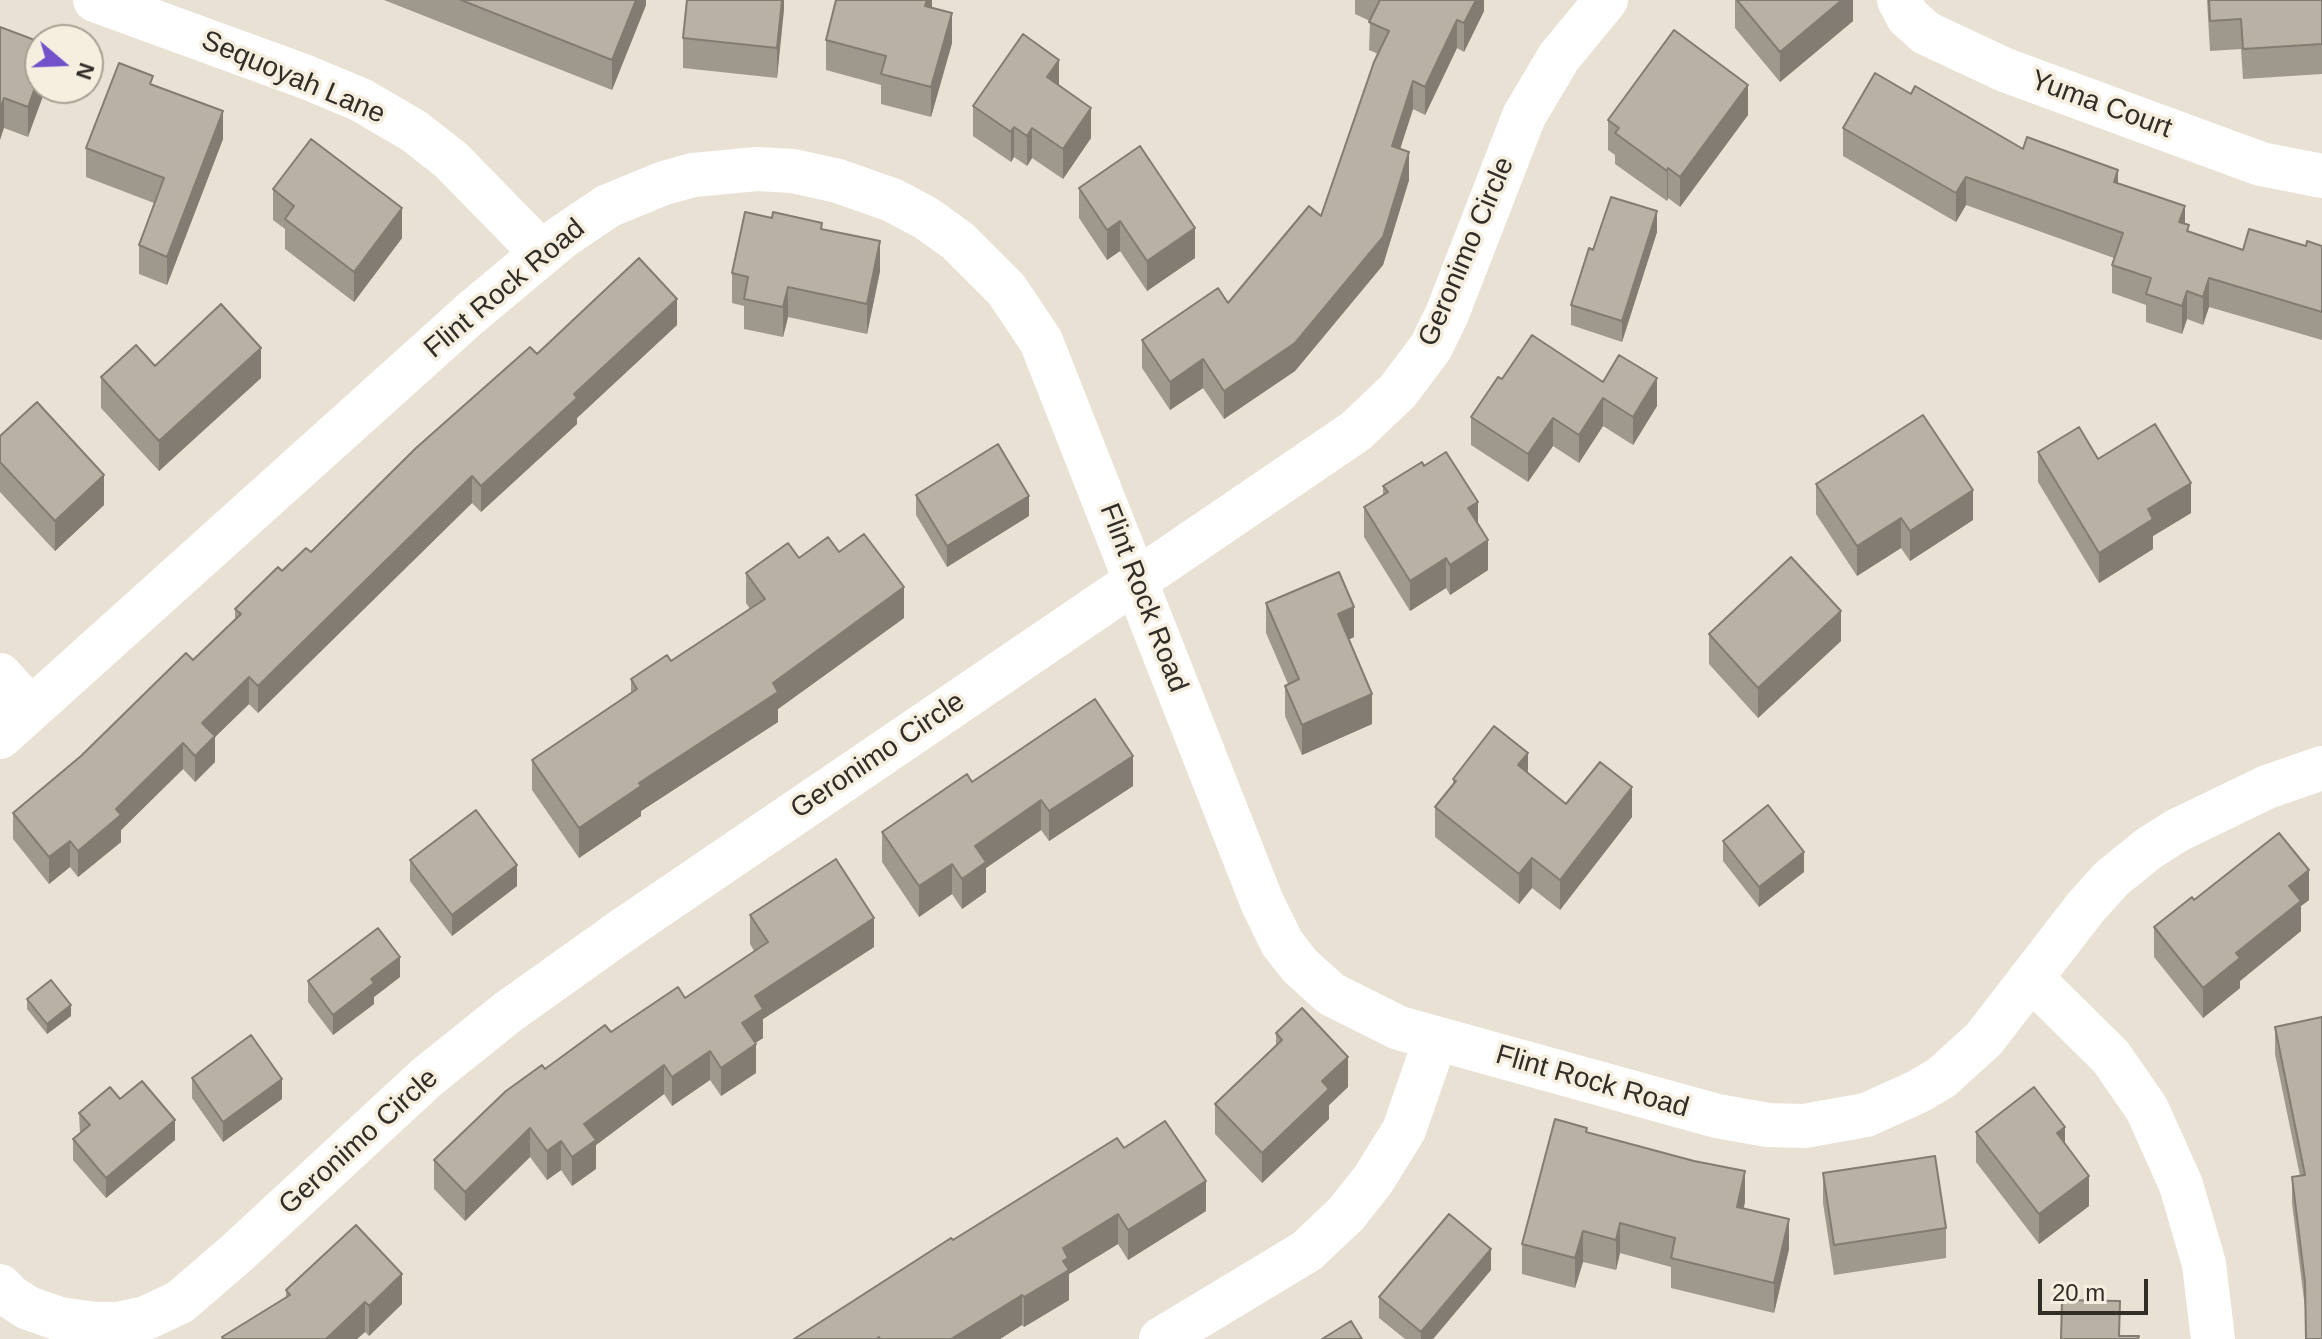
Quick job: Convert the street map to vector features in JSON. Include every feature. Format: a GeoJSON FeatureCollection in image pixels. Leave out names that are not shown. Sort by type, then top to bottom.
{"type":"FeatureCollection","features":[{"type":"Feature","properties":{"kind":"street","name":"Sequoyah Lane"},"geometry":{"type":"LineString","coordinates":[[95,0],[361,100],[414,131],[451,160],[542,253]]}},
{"type":"Feature","properties":{"kind":"street","name":"Geronimo Circle"},"geometry":{"type":"LineString","coordinates":[[0,1286],[28,1308],[60,1319],[95,1324],[118,1324],[146,1318],[180,1302],[427,1077],[508,1012],[623,930],[1356,431],[1398,391],[1431,347],[1447,314],[1524,116],[1559,57],[1606,0]]}},
{"type":"Feature","properties":{"kind":"street","name":"Yuma Court"},"geometry":{"type":"LineString","coordinates":[[1899,0],[1908,17],[1926,33],[2005,70],[2261,164],[2322,176]]}},
{"type":"Feature","properties":{"kind":"street","name":"Flint Rock Road"},"geometry":{"type":"LineString","coordinates":[[16,723],[471,313],[542,253],[608,206],[664,183],[693,175],[757,169],[793,171],[838,181],[892,200],[926,218],[958,241],[1006,289],[1041,341],[1262,902],[1282,943],[1300,966],[1331,994],[1399,1028],[1717,1116],[1768,1125],[1804,1126],[1866,1115],[1941,1078],[1984,1039],[2111,879],[2148,849],[2176,831],[2267,787],[2322,768]]}},
{"type":"Feature","properties":{"kind":"street"},"geometry":{"type":"LineString","coordinates":[[0,675],[16,723]]}},
{"type":"Feature","properties":{"kind":"street"},"geometry":{"type":"LineString","coordinates":[[2031,978],[2111,1057],[2147,1109],[2181,1185],[2204,1264],[2213,1339]]}},
{"type":"Feature","properties":{"kind":"street"},"geometry":{"type":"LineString","coordinates":[[1161,1339],[1307,1251],[1346,1214],[1373,1180],[1404,1130],[1436,1038]]}},
{"type":"Feature","properties":{"kind":"building"},"geometry":{"type":"Polygon","coordinates":[[[461,0],[636,0],[612,60],[461,0]]]}},
{"type":"Feature","properties":{"kind":"building"},"geometry":{"type":"Polygon","coordinates":[[[687,0],[782,0],[777,48],[683,38],[687,0]]]}},
{"type":"Feature","properties":{"kind":"building"},"geometry":{"type":"Polygon","coordinates":[[[836,0],[927,0],[925,6],[952,13],[931,87],[881,74],[886,56],[826,40],[836,0]]]}},
{"type":"Feature","properties":{"kind":"building"},"geometry":{"type":"Polygon","coordinates":[[[1380,0],[1476,0],[1464,23],[1457,20],[1425,87],[1413,81],[1392,146],[1409,152],[1383,237],[1295,343],[1224,391],[1203,359],[1170,382],[1142,340],[1218,288],[1228,303],[1309,206],[1321,216],[1374,62],[1389,31],[1369,22],[1380,0]]]}},
{"type":"Feature","properties":{"kind":"building"},"geometry":{"type":"Polygon","coordinates":[[[1737,0],[1842,0],[1780,52],[1737,0]]]}},
{"type":"Feature","properties":{"kind":"building"},"geometry":{"type":"Polygon","coordinates":[[[2209,0],[2322,0],[2322,44],[2243,49],[2241,19],[2210,21],[2209,0]]]}},
{"type":"Feature","properties":{"kind":"building"},"geometry":{"type":"Polygon","coordinates":[[[0,27],[24,36],[24,104],[29,104],[28,107],[4,98],[0,109],[0,27]]]}},
{"type":"Feature","properties":{"kind":"building"},"geometry":{"type":"Polygon","coordinates":[[[1674,30],[1748,85],[1680,177],[1615,133],[1619,128],[1608,120],[1674,30]]]}},
{"type":"Feature","properties":{"kind":"building"},"geometry":{"type":"Polygon","coordinates":[[[1023,34],[1059,60],[1047,77],[1091,108],[1063,149],[1032,128],[1027,136],[1014,127],[1011,132],[973,106],[1023,34]]]}},
{"type":"Feature","properties":{"kind":"building"},"geometry":{"type":"Polygon","coordinates":[[[119,63],[153,76],[150,84],[223,111],[167,257],[139,245],[164,178],[86,148],[119,63]]]}},
{"type":"Feature","properties":{"kind":"building"},"geometry":{"type":"Polygon","coordinates":[[[1875,73],[1911,94],[1915,86],[2023,149],[2027,137],[2118,170],[2114,182],[2185,206],[2179,222],[2189,225],[2187,231],[2243,250],[2249,229],[2306,246],[2307,241],[2322,246],[2322,312],[2209,278],[2203,297],[2187,291],[2182,306],[2146,294],[2151,278],[2112,265],[2123,233],[1966,177],[1956,193],[1843,128],[1875,73]]]}},
{"type":"Feature","properties":{"kind":"building"},"geometry":{"type":"Polygon","coordinates":[[[311,139],[402,208],[354,272],[285,219],[294,206],[273,189],[311,139]]]}},
{"type":"Feature","properties":{"kind":"building"},"geometry":{"type":"Polygon","coordinates":[[[1140,146],[1195,228],[1147,261],[1120,221],[1107,230],[1079,188],[1140,146]]]}},
{"type":"Feature","properties":{"kind":"building"},"geometry":{"type":"Polygon","coordinates":[[[1611,197],[1657,211],[1622,321],[1571,305],[1589,248],[1593,250],[1611,197]]]}},
{"type":"Feature","properties":{"kind":"building"},"geometry":{"type":"Polygon","coordinates":[[[745,212],[772,218],[773,212],[822,223],[821,229],[880,241],[867,304],[788,287],[783,307],[744,299],[748,277],[732,273],[745,212]]]}},
{"type":"Feature","properties":{"kind":"building"},"geometry":{"type":"Polygon","coordinates":[[[639,258],[677,299],[574,394],[577,398],[481,486],[472,476],[258,686],[249,677],[202,723],[215,736],[195,756],[183,743],[116,809],[121,815],[78,851],[70,841],[49,857],[13,813],[81,756],[186,653],[193,660],[241,614],[235,609],[278,567],[282,571],[306,548],[311,552],[416,448],[530,347],[537,354],[639,258]]]}},
{"type":"Feature","properties":{"kind":"building"},"geometry":{"type":"Polygon","coordinates":[[[221,304],[261,348],[159,441],[101,377],[136,345],[155,366],[221,304]]]}},
{"type":"Feature","properties":{"kind":"building"},"geometry":{"type":"Polygon","coordinates":[[[1532,335],[1603,382],[1619,355],[1657,378],[1633,417],[1603,398],[1579,435],[1553,418],[1528,454],[1471,417],[1532,335]]]}},
{"type":"Feature","properties":{"kind":"building"},"geometry":{"type":"Polygon","coordinates":[[[37,402],[104,475],[55,521],[0,462],[0,436],[37,402]]]}},
{"type":"Feature","properties":{"kind":"building"},"geometry":{"type":"Polygon","coordinates":[[[1923,415],[1973,490],[1910,531],[1901,518],[1857,546],[1816,484],[1923,415]]]}},
{"type":"Feature","properties":{"kind":"building"},"geometry":{"type":"Polygon","coordinates":[[[2155,424],[2191,483],[2148,509],[2153,519],[2099,553],[2038,452],[2079,427],[2098,459],[2155,424]]]}},
{"type":"Feature","properties":{"kind":"building"},"geometry":{"type":"Polygon","coordinates":[[[998,444],[1029,496],[947,546],[916,495],[998,444]]]}},
{"type":"Feature","properties":{"kind":"building"},"geometry":{"type":"Polygon","coordinates":[[[1446,452],[1478,502],[1468,508],[1488,540],[1450,565],[1446,558],[1410,581],[1364,507],[1388,492],[1383,486],[1422,462],[1424,466],[1446,452]]]}},
{"type":"Feature","properties":{"kind":"building"},"geometry":{"type":"Polygon","coordinates":[[[864,534],[904,587],[773,683],[778,692],[639,783],[641,786],[579,828],[532,760],[637,689],[631,679],[667,655],[671,661],[765,599],[746,573],[788,543],[799,558],[828,537],[839,552],[864,534]]]}},
{"type":"Feature","properties":{"kind":"building"},"geometry":{"type":"Polygon","coordinates":[[[1791,557],[1841,611],[1758,688],[1709,634],[1791,557]]]}},
{"type":"Feature","properties":{"kind":"building"},"geometry":{"type":"Polygon","coordinates":[[[1339,572],[1354,607],[1338,614],[1372,694],[1302,725],[1285,686],[1299,679],[1266,603],[1339,572]]]}},
{"type":"Feature","properties":{"kind":"building"},"geometry":{"type":"Polygon","coordinates":[[[1095,699],[1133,756],[1049,811],[1041,800],[975,846],[986,862],[962,879],[952,864],[919,886],[882,832],[967,774],[972,782],[1095,699]]]}},
{"type":"Feature","properties":{"kind":"building"},"geometry":{"type":"Polygon","coordinates":[[[1494,726],[1528,753],[1518,765],[1566,804],[1600,762],[1632,787],[1560,880],[1532,858],[1519,874],[1435,807],[1494,726]]]}},
{"type":"Feature","properties":{"kind":"building"},"geometry":{"type":"Polygon","coordinates":[[[1768,805],[1804,852],[1759,887],[1723,841],[1768,805]]]}},
{"type":"Feature","properties":{"kind":"building"},"geometry":{"type":"Polygon","coordinates":[[[476,810],[517,865],[452,915],[410,860],[476,810]]]}},
{"type":"Feature","properties":{"kind":"building"},"geometry":{"type":"Polygon","coordinates":[[[2279,833],[2309,870],[2289,886],[2301,901],[2236,953],[2240,958],[2203,988],[2154,927],[2192,897],[2194,900],[2279,833]]]}},
{"type":"Feature","properties":{"kind":"building"},"geometry":{"type":"Polygon","coordinates":[[[836,859],[874,918],[755,996],[763,1009],[742,1023],[756,1044],[721,1068],[710,1051],[672,1077],[664,1065],[584,1124],[596,1140],[572,1157],[561,1141],[547,1151],[530,1128],[465,1192],[434,1160],[506,1091],[542,1065],[545,1069],[605,1025],[611,1032],[678,987],[685,998],[768,942],[750,915],[836,859]]]}},
{"type":"Feature","properties":{"kind":"building"},"geometry":{"type":"Polygon","coordinates":[[[378,928],[400,957],[371,979],[374,983],[333,1015],[308,981],[378,928]]]}},
{"type":"Feature","properties":{"kind":"building"},"geometry":{"type":"Polygon","coordinates":[[[51,980],[71,1005],[47,1024],[27,999],[51,980]]]}},
{"type":"Feature","properties":{"kind":"building"},"geometry":{"type":"Polygon","coordinates":[[[1302,1008],[1348,1057],[1322,1081],[1329,1089],[1262,1153],[1215,1104],[1282,1040],[1276,1033],[1302,1008]]]}},
{"type":"Feature","properties":{"kind":"building"},"geometry":{"type":"Polygon","coordinates":[[[2322,1017],[2322,1339],[2306,1339],[2305,1282],[2292,1177],[2305,1175],[2275,1027],[2322,1017]]]}},
{"type":"Feature","properties":{"kind":"building"},"geometry":{"type":"Polygon","coordinates":[[[251,1035],[282,1079],[223,1122],[192,1078],[251,1035]]]}},
{"type":"Feature","properties":{"kind":"building"},"geometry":{"type":"Polygon","coordinates":[[[142,1081],[175,1120],[106,1178],[73,1139],[90,1125],[79,1113],[110,1087],[120,1099],[142,1081]]]}},
{"type":"Feature","properties":{"kind":"building"},"geometry":{"type":"Polygon","coordinates":[[[2034,1087],[2065,1127],[2057,1133],[2089,1176],[2039,1214],[1976,1132],[2034,1087]]]}},
{"type":"Feature","properties":{"kind":"building"},"geometry":{"type":"Polygon","coordinates":[[[1555,1119],[1587,1128],[1586,1132],[1694,1161],[1745,1171],[1737,1207],[1789,1219],[1774,1283],[1671,1258],[1675,1238],[1620,1223],[1616,1240],[1583,1231],[1575,1258],[1522,1244],[1555,1119]]]}},
{"type":"Feature","properties":{"kind":"building"},"geometry":{"type":"Polygon","coordinates":[[[1165,1121],[1206,1181],[1128,1230],[1118,1214],[1063,1248],[1068,1258],[1063,1261],[1069,1270],[1024,1297],[1022,1295],[951,1339],[794,1339],[951,1238],[953,1240],[1117,1138],[1124,1148],[1165,1121]]]}},
{"type":"Feature","properties":{"kind":"building"},"geometry":{"type":"Polygon","coordinates":[[[1935,1156],[1946,1228],[1834,1245],[1823,1173],[1935,1156]]]}},
{"type":"Feature","properties":{"kind":"building"},"geometry":{"type":"Polygon","coordinates":[[[1449,1214],[1491,1249],[1421,1332],[1379,1297],[1449,1214]]]}},
{"type":"Feature","properties":{"kind":"building"},"geometry":{"type":"Polygon","coordinates":[[[356,1225],[402,1274],[369,1306],[365,1302],[326,1339],[223,1339],[290,1295],[286,1290],[356,1225]]]}},
{"type":"Feature","properties":{"kind":"building"},"geometry":{"type":"Polygon","coordinates":[[[2062,1300],[2120,1301],[2119,1336],[2139,1336],[2138,1339],[2061,1339],[2062,1300]]]}},
{"type":"Feature","properties":{"kind":"building"},"geometry":{"type":"Polygon","coordinates":[[[1351,1321],[1362,1339],[1322,1339],[1351,1321]]]}}]}
